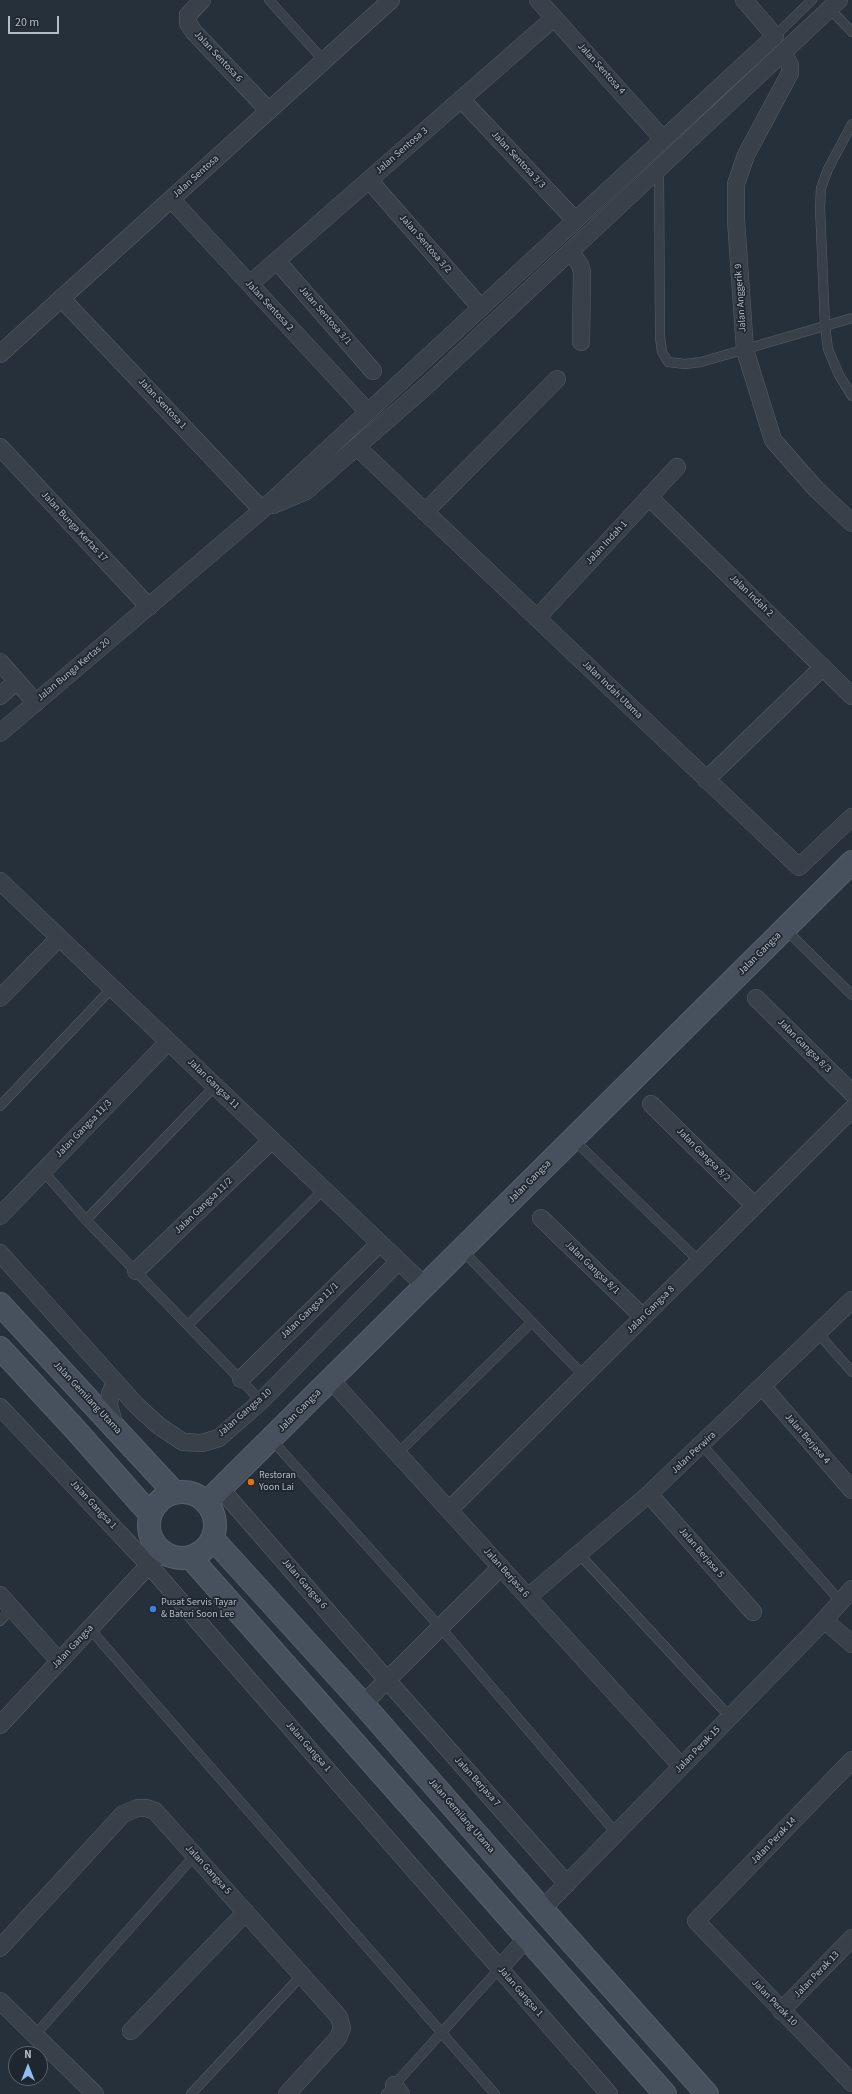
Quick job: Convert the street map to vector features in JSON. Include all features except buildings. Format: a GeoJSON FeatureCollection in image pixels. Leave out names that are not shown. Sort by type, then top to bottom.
{"type":"FeatureCollection","features":[{"type":"Feature","properties":{"kind":"main road","name":"Jalan Gangsa"},"geometry":{"type":"LineString","coordinates":[[214,1496],[852,862]]}},
{"type":"Feature","properties":{"kind":"main road","name":"Jalan Gemilang Utama"},"geometry":{"type":"LineString","coordinates":[[0,1304],[174,1492]]}},
{"type":"Feature","properties":{"kind":"main road"},"geometry":{"type":"LineString","coordinates":[[0,1348],[74,1428],[150,1514]]}},
{"type":"Feature","properties":{"kind":"main road"},"geometry":{"type":"LineString","coordinates":[[184,1491],[214,1496],[216,1528],[213,1539],[200,1553],[190,1557],[156,1558],[155,1544],[150,1535],[148,1525],[150,1514],[155,1504],[163,1497],[174,1492],[184,1491]]}},
{"type":"Feature","properties":{"kind":"main road","name":"Jalan Gemilang Utama"},"geometry":{"type":"LineString","coordinates":[[213,1539],[363,1704],[542,1909],[707,2094]]}},
{"type":"Feature","properties":{"kind":"main road"},"geometry":{"type":"LineString","coordinates":[[190,1557],[665,2094]]}},
{"type":"Feature","properties":{"kind":"street","name":"Jalan Sentosa 6"},"geometry":{"type":"LineString","coordinates":[[202,0],[188,15],[188,23],[194,32],[269,111]]}},
{"type":"Feature","properties":{"kind":"street","name":"Jalan Sentosa 4"},"geometry":{"type":"LineString","coordinates":[[538,0],[663,139]]}},
{"type":"Feature","properties":{"kind":"street"},"geometry":{"type":"LineString","coordinates":[[262,510],[775,36],[744,0]]}},
{"type":"Feature","properties":{"kind":"street","name":"Jalan Sentosa"},"geometry":{"type":"LineString","coordinates":[[0,354],[324,61],[385,2]]}},
{"type":"Feature","properties":{"kind":"street"},"geometry":{"type":"LineString","coordinates":[[262,510],[306,491],[424,388],[659,170],[834,4]]}},
{"type":"Feature","properties":{"kind":"street","name":"Jalan Sentosa 3"},"geometry":{"type":"LineString","coordinates":[[250,284],[554,18]]}},
{"type":"Feature","properties":{"kind":"street","name":"Jalan Anggerik 9"},"geometry":{"type":"LineString","coordinates":[[783,53],[790,65],[790,72],[746,155],[736,184],[736,220],[745,350],[773,440],[816,489],[852,523]]}},
{"type":"Feature","properties":{"kind":"street","name":"Jalan Sentosa 3/3"},"geometry":{"type":"LineString","coordinates":[[461,99],[576,220]]}},
{"type":"Feature","properties":{"kind":"street","name":"Jalan Sentosa 3/2"},"geometry":{"type":"LineString","coordinates":[[369,180],[481,308]]}},
{"type":"Feature","properties":{"kind":"street","name":"Jalan Sentosa 2"},"geometry":{"type":"LineString","coordinates":[[171,199],[368,412]]}},
{"type":"Feature","properties":{"kind":"street"},"geometry":{"type":"LineString","coordinates":[[571,252],[580,265],[582,272],[581,342]]}},
{"type":"Feature","properties":{"kind":"street","name":"Jalan Sentosa 3/1"},"geometry":{"type":"LineString","coordinates":[[277,261],[373,371]]}},
{"type":"Feature","properties":{"kind":"street","name":"Jalan Sentosa 1"},"geometry":{"type":"LineString","coordinates":[[61,298],[262,510]]}},
{"type":"Feature","properties":{"kind":"street"},"geometry":{"type":"LineString","coordinates":[[425,512],[557,379]]}},
{"type":"Feature","properties":{"kind":"street","name":"Jalan Bunga Kertas 17"},"geometry":{"type":"LineString","coordinates":[[0,447],[148,607]]}},
{"type":"Feature","properties":{"kind":"street","name":"Jalan Indah Utama"},"geometry":{"type":"LineString","coordinates":[[357,447],[799,867],[852,817]]}},
{"type":"Feature","properties":{"kind":"street","name":"Jalan Indah 1"},"geometry":{"type":"LineString","coordinates":[[537,618],[677,467]]}},
{"type":"Feature","properties":{"kind":"street","name":"Jalan Indah 2"},"geometry":{"type":"LineString","coordinates":[[649,497],[852,696]]}},
{"type":"Feature","properties":{"kind":"street","name":"Jalan Bunga Kertas 20"},"geometry":{"type":"LineString","coordinates":[[0,733],[262,510]]}},
{"type":"Feature","properties":{"kind":"street"},"geometry":{"type":"LineString","coordinates":[[0,662],[36,702]]}},
{"type":"Feature","properties":{"kind":"street"},"geometry":{"type":"LineString","coordinates":[[706,780],[823,667]]}},
{"type":"Feature","properties":{"kind":"street"},"geometry":{"type":"LineString","coordinates":[[0,696],[17,681]]}},
{"type":"Feature","properties":{"kind":"street","name":"Jalan Gangsa 11"},"geometry":{"type":"LineString","coordinates":[[0,881],[425,1286]]}},
{"type":"Feature","properties":{"kind":"street"},"geometry":{"type":"LineString","coordinates":[[0,998],[59,938]]}},
{"type":"Feature","properties":{"kind":"street","name":"Jalan Gangsa 8/3"},"geometry":{"type":"LineString","coordinates":[[756,998],[852,1094]]}},
{"type":"Feature","properties":{"kind":"street","name":"Jalan Gangsa 11/3"},"geometry":{"type":"LineString","coordinates":[[0,1216],[168,1042]]}},
{"type":"Feature","properties":{"kind":"street","name":"Jalan Gangsa 8/2"},"geometry":{"type":"LineString","coordinates":[[651,1104],[755,1206]]}},
{"type":"Feature","properties":{"kind":"street","name":"Jalan Gangsa 8"},"geometry":{"type":"LineString","coordinates":[[449,1510],[852,1109]]}},
{"type":"Feature","properties":{"kind":"street","name":"Jalan Gangsa 11/2"},"geometry":{"type":"LineString","coordinates":[[136,1271],[272,1140]]}},
{"type":"Feature","properties":{"kind":"street","name":"Jalan Gangsa 8/1"},"geometry":{"type":"LineString","coordinates":[[541,1218],[643,1318]]}},
{"type":"Feature","properties":{"kind":"street","name":"Jalan Gangsa 11/1"},"geometry":{"type":"LineString","coordinates":[[241,1379],[380,1243]]}},
{"type":"Feature","properties":{"kind":"street","name":"Jalan Gangsa 10"},"geometry":{"type":"LineString","coordinates":[[0,1253],[115,1382],[159,1426],[183,1442],[202,1443],[219,1438],[261,1401],[399,1261]]}},
{"type":"Feature","properties":{"kind":"street","name":"Jalan Perwira"},"geometry":{"type":"LineString","coordinates":[[528,1597],[649,1494],[852,1300]]}},
{"type":"Feature","properties":{"kind":"street","name":"Jalan Berjasa 6"},"geometry":{"type":"LineString","coordinates":[[331,1380],[681,1766]]}},
{"type":"Feature","properties":{"kind":"street"},"geometry":{"type":"LineString","coordinates":[[115,1382],[110,1394],[109,1405],[110,1415],[115,1429]]}},
{"type":"Feature","properties":{"kind":"street","name":"Jalan Berjasa 4"},"geometry":{"type":"LineString","coordinates":[[762,1387],[852,1490]]}},
{"type":"Feature","properties":{"kind":"street","name":"Jalan Gangsa 1"},"geometry":{"type":"LineString","coordinates":[[0,1407],[156,1558],[499,1968],[608,2094]]}},
{"type":"Feature","properties":{"kind":"street","name":"Jalan Berjasa 5"},"geometry":{"type":"LineString","coordinates":[[649,1494],[753,1612]]}},
{"type":"Feature","properties":{"kind":"street","name":"Jalan Gangsa 6"},"geometry":{"type":"LineString","coordinates":[[214,1496],[387,1680]]}},
{"type":"Feature","properties":{"kind":"street","name":"Jalan Gangsa"},"geometry":{"type":"LineString","coordinates":[[0,1725],[156,1558]]}},
{"type":"Feature","properties":{"kind":"street"},"geometry":{"type":"LineString","coordinates":[[363,1704],[501,1567]]}},
{"type":"Feature","properties":{"kind":"street","name":"Jalan Perak 15"},"geometry":{"type":"LineString","coordinates":[[542,1909],[617,1834],[681,1766],[824,1620],[852,1589]]}},
{"type":"Feature","properties":{"kind":"street"},"geometry":{"type":"LineString","coordinates":[[0,1595],[60,1661]]}},
{"type":"Feature","properties":{"kind":"street"},"geometry":{"type":"LineString","coordinates":[[824,1620],[852,1644]]}},
{"type":"Feature","properties":{"kind":"street","name":"Jalan Berjasa 7"},"geometry":{"type":"LineString","coordinates":[[387,1680],[567,1884]]}},
{"type":"Feature","properties":{"kind":"street","name":"Jalan Perak 14"},"geometry":{"type":"LineString","coordinates":[[696,1922],[852,1760]]}},
{"type":"Feature","properties":{"kind":"street","name":"Jalan Gangsa 5"},"geometry":{"type":"LineString","coordinates":[[0,1948],[123,1814],[130,1810],[146,1808],[155,1811],[340,2017],[342,2028],[338,2038],[287,2094]]}},
{"type":"Feature","properties":{"kind":"street"},"geometry":{"type":"LineString","coordinates":[[131,2031],[246,1912]]}},
{"type":"Feature","properties":{"kind":"street","name":"Jalan Perak 10"},"geometry":{"type":"LineString","coordinates":[[696,1922],[852,2083]]}},
{"type":"Feature","properties":{"kind":"street"},"geometry":{"type":"LineString","coordinates":[[499,1968],[527,1938]]}},
{"type":"Feature","properties":{"kind":"street","name":"Jalan Perak 13"},"geometry":{"type":"LineString","coordinates":[[781,2011],[852,1938]]}},
{"type":"Feature","properties":{"kind":"street"},"geometry":{"type":"LineString","coordinates":[[0,2000],[95,2094]]}},
{"type":"Feature","properties":{"kind":"lane"},"geometry":{"type":"LineString","coordinates":[[269,0],[324,61]]}},
{"type":"Feature","properties":{"kind":"lane"},"geometry":{"type":"LineString","coordinates":[[775,36],[812,0]]}},
{"type":"Feature","properties":{"kind":"lane"},"geometry":{"type":"LineString","coordinates":[[834,4],[852,32]]}},
{"type":"Feature","properties":{"kind":"lane"},"geometry":{"type":"LineString","coordinates":[[852,124],[828,169],[821,188],[825,326],[828,349],[839,375],[852,396]]}},
{"type":"Feature","properties":{"kind":"lane"},"geometry":{"type":"LineString","coordinates":[[659,170],[660,337],[662,352],[668,362],[685,364],[701,362],[852,318]]}},
{"type":"Feature","properties":{"kind":"lane"},"geometry":{"type":"LineString","coordinates":[[785,929],[852,995]]}},
{"type":"Feature","properties":{"kind":"lane"},"geometry":{"type":"LineString","coordinates":[[0,1106],[112,988]]}},
{"type":"Feature","properties":{"kind":"lane"},"geometry":{"type":"LineString","coordinates":[[86,1220],[215,1086]]}},
{"type":"Feature","properties":{"kind":"lane"},"geometry":{"type":"LineString","coordinates":[[573,1139],[699,1261]]}},
{"type":"Feature","properties":{"kind":"lane"},"geometry":{"type":"LineString","coordinates":[[43,1171],[86,1220],[261,1401]]}},
{"type":"Feature","properties":{"kind":"lane"},"geometry":{"type":"LineString","coordinates":[[188,1325],[323,1190]]}},
{"type":"Feature","properties":{"kind":"lane"},"geometry":{"type":"LineString","coordinates":[[462,1250],[584,1376]]}},
{"type":"Feature","properties":{"kind":"lane"},"geometry":{"type":"LineString","coordinates":[[398,1454],[532,1322]]}},
{"type":"Feature","properties":{"kind":"lane"},"geometry":{"type":"LineString","coordinates":[[818,1333],[852,1372]]}},
{"type":"Feature","properties":{"kind":"lane"},"geometry":{"type":"LineString","coordinates":[[271,1439],[440,1627],[617,1834]]}},
{"type":"Feature","properties":{"kind":"lane"},"geometry":{"type":"LineString","coordinates":[[702,1445],[840,1602]]}},
{"type":"Feature","properties":{"kind":"lane"},"geometry":{"type":"LineString","coordinates":[[579,1554],[730,1717]]}},
{"type":"Feature","properties":{"kind":"lane"},"geometry":{"type":"LineString","coordinates":[[0,1621],[12,1608]]}},
{"type":"Feature","properties":{"kind":"lane"},"geometry":{"type":"LineString","coordinates":[[90,1629],[495,2094]]}},
{"type":"Feature","properties":{"kind":"lane"},"geometry":{"type":"LineString","coordinates":[[35,2035],[195,1855]]}},
{"type":"Feature","properties":{"kind":"lane"},"geometry":{"type":"LineString","coordinates":[[393,2091],[441,2033],[499,1968]]}},
{"type":"Feature","properties":{"kind":"lane"},"geometry":{"type":"LineString","coordinates":[[192,2094],[302,1975]]}},
{"type":"Feature","properties":{"kind":"place","name":"Restoran Yoon Lai"},"geometry":{"type":"Point","coordinates":[251,1482]}},
{"type":"Feature","properties":{"kind":"place","name":"Pusat Servis Tayar & Bateri Soon Lee"},"geometry":{"type":"Point","coordinates":[153,1609]}}]}
